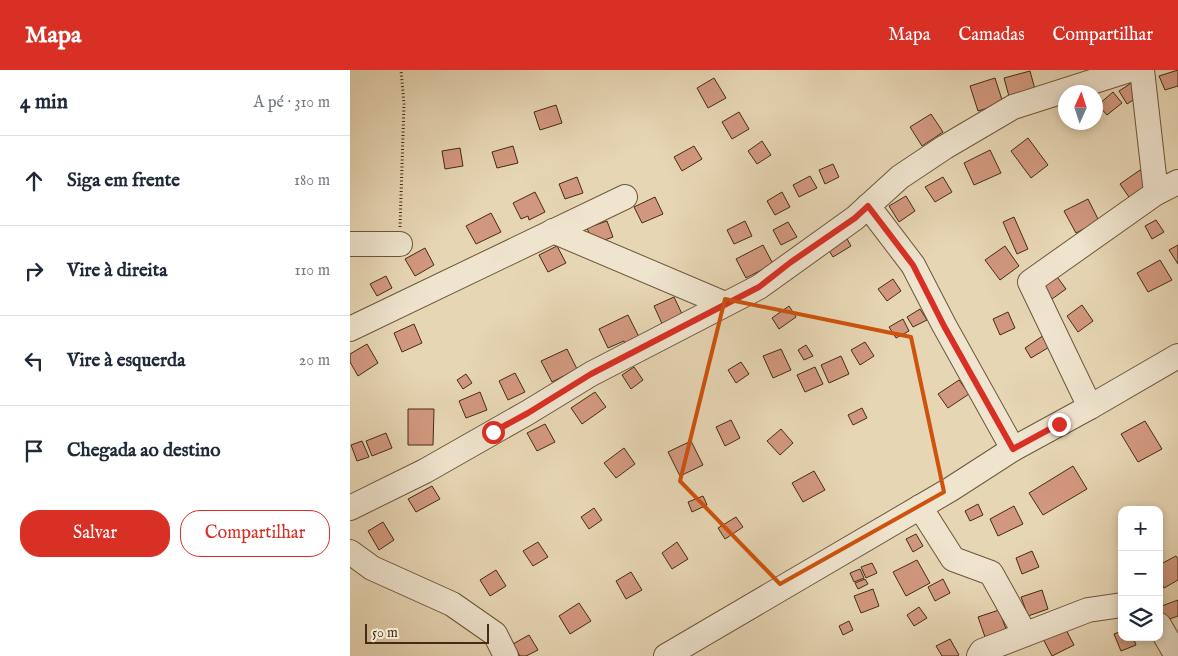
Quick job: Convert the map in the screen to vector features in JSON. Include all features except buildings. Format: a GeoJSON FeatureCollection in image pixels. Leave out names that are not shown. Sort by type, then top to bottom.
{"type":"FeatureCollection","features":[{"type":"Feature","properties":{"kind":"street"},"geometry":{"type":"LineString","coordinates":[[350,508],[425,471],[528,413],[591,374],[759,287],[791,262],[855,218],[900,177],[945,147],[1013,107],[1129,70]]}},
{"type":"Feature","properties":{"kind":"street"},"geometry":{"type":"LineString","coordinates":[[1142,70],[1156,193]]}},
{"type":"Feature","properties":{"kind":"street"},"geometry":{"type":"LineString","coordinates":[[1090,407],[1030,282],[1156,193],[1178,182]]}},
{"type":"Feature","properties":{"kind":"street"},"geometry":{"type":"LineString","coordinates":[[350,329],[625,197]]}},
{"type":"Feature","properties":{"kind":"street"},"geometry":{"type":"LineString","coordinates":[[868,206],[913,265],[944,326],[1013,449]]}},
{"type":"Feature","properties":{"kind":"street"},"geometry":{"type":"LineString","coordinates":[[553,231],[725,304]]}},
{"type":"Feature","properties":{"kind":"street"},"geometry":{"type":"LineString","coordinates":[[350,244],[400,244]]}},
{"type":"Feature","properties":{"kind":"street"},"geometry":{"type":"LineString","coordinates":[[666,656],[920,507],[1013,449],[1178,356]]}},
{"type":"Feature","properties":{"kind":"street"},"geometry":{"type":"LineString","coordinates":[[920,507],[953,559],[991,572],[1025,634]]}},
{"type":"Feature","properties":{"kind":"street"},"geometry":{"type":"LineString","coordinates":[[350,552],[372,568],[452,604],[495,634],[506,656]]}},
{"type":"Feature","properties":{"kind":"street"},"geometry":{"type":"LineString","coordinates":[[978,656],[982,651],[1088,610],[1118,605]]}},
{"type":"Feature","properties":{"kind":"street"},"geometry":{"type":"LineString","coordinates":[[1163,632],[1177,656]]}},
{"type":"Feature","properties":{"kind":"path"},"geometry":{"type":"LineString","coordinates":[[400,244],[404,104],[401,70]]}},
{"type":"Feature","properties":{"kind":"highlighted area"},"geometry":{"type":"Polygon","coordinates":[[[725,299],[911,337],[944,492],[780,584],[680,481],[725,299]]]}},
{"type":"Feature","properties":{"kind":"route"},"geometry":{"type":"LineString","coordinates":[[493,432],[591,374],[759,287],[791,262],[855,218],[868,206],[913,265],[944,326],[1013,449],[1059,424]]}}]}
